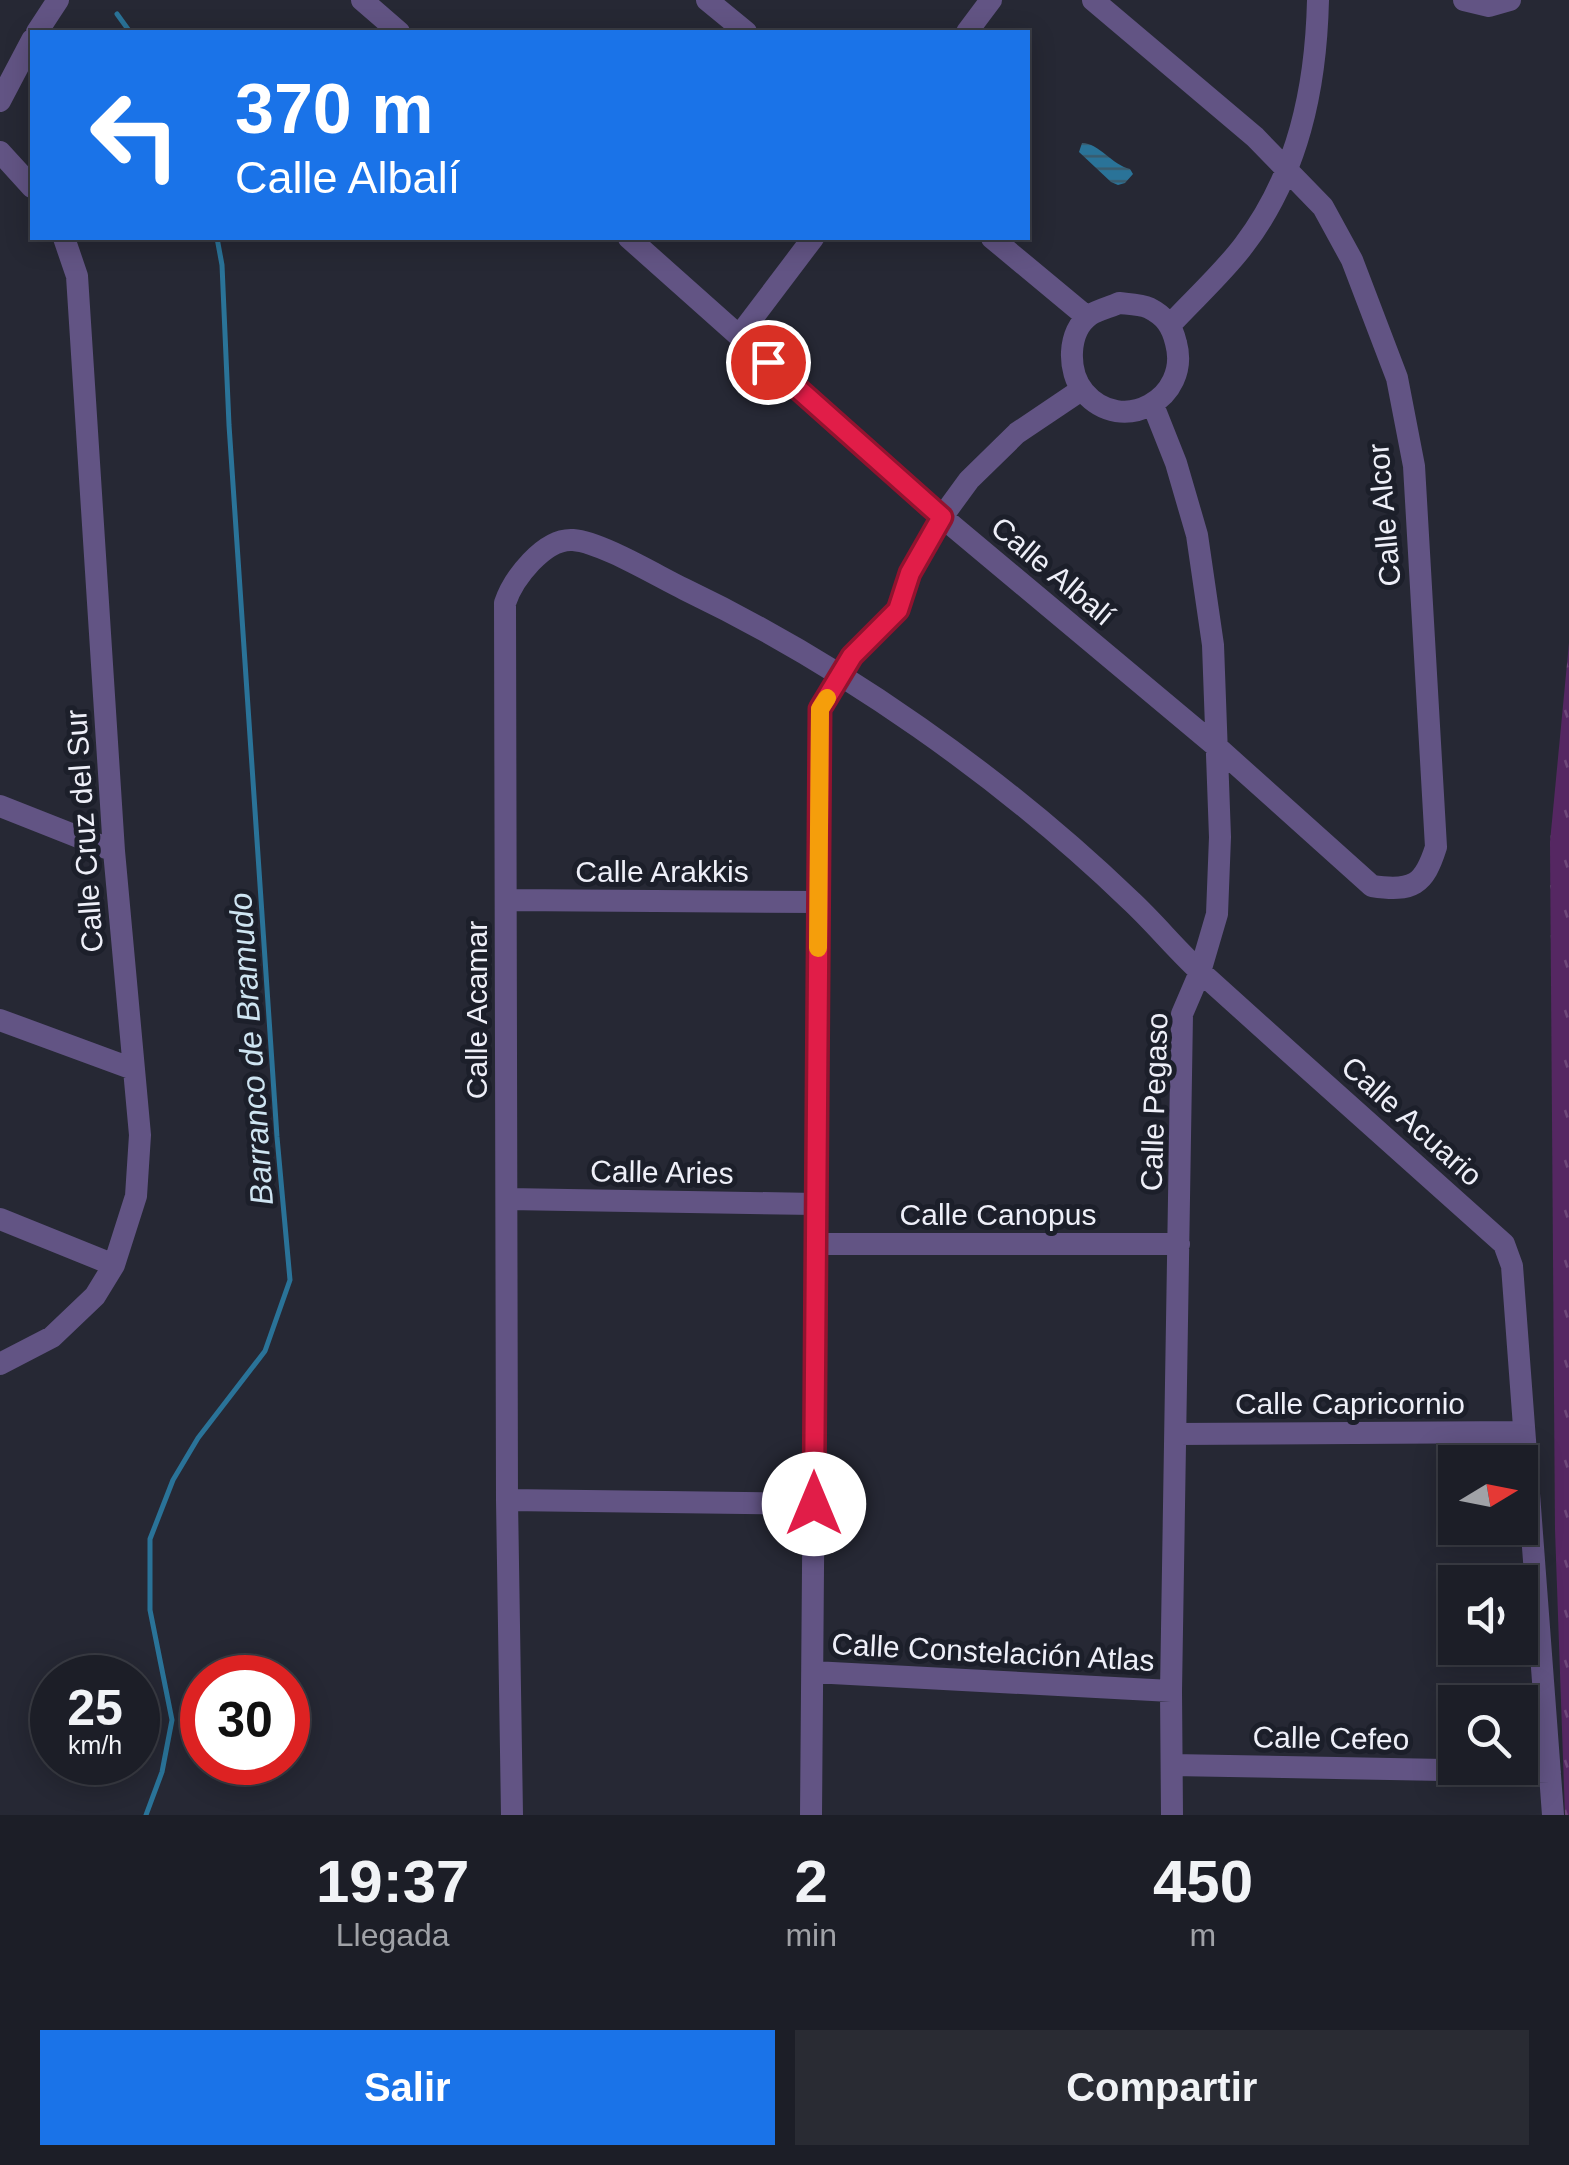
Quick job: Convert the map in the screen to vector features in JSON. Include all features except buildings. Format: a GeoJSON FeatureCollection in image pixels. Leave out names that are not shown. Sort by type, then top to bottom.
{"type":"FeatureCollection","features":[{"type":"Feature","properties":{"kind":"street"},"geometry":{"type":"LineString","coordinates":[[38,30],[58,0]]}},
{"type":"Feature","properties":{"kind":"street"},"geometry":{"type":"LineString","coordinates":[[362,0],[397,30]]}},
{"type":"Feature","properties":{"kind":"street"},"geometry":{"type":"LineString","coordinates":[[707,0],[744,30]]}},
{"type":"Feature","properties":{"kind":"street"},"geometry":{"type":"LineString","coordinates":[[968,30],[991,0]]}},
{"type":"Feature","properties":{"kind":"street","name":"Calle Alcor"},"geometry":{"type":"LineString","coordinates":[[1093,0],[1254,136],[1323,207],[1352,260],[1397,378],[1415,485],[1436,847],[1427,875],[1415,884],[1372,886],[1216,747]]}},
{"type":"Feature","properties":{"kind":"street"},"geometry":{"type":"LineString","coordinates":[[1171,324],[1243,247],[1272,204],[1288,171],[1302,130],[1318,34],[1318,0]]}},
{"type":"Feature","properties":{"kind":"street"},"geometry":{"type":"LineString","coordinates":[[1464,0],[1488,6],[1510,0]]}},
{"type":"Feature","properties":{"kind":"street"},"geometry":{"type":"LineString","coordinates":[[0,101],[30,44]]}},
{"type":"Feature","properties":{"kind":"street"},"geometry":{"type":"LineString","coordinates":[[0,152],[30,185]]}},
{"type":"Feature","properties":{"kind":"street","name":"Calle Cruz del Sur"},"geometry":{"type":"LineString","coordinates":[[0,1364],[52,1337],[95,1296],[114,1265],[136,1196],[140,1136],[114,851],[77,276],[65,240]]}},
{"type":"Feature","properties":{"kind":"street","name":"Calle Albalí"},"geometry":{"type":"LineString","coordinates":[[631,240],[942,517],[1216,747]]}},
{"type":"Feature","properties":{"kind":"street"},"geometry":{"type":"LineString","coordinates":[[739,336],[811,240]]}},
{"type":"Feature","properties":{"kind":"street"},"geometry":{"type":"LineString","coordinates":[[994,240],[1088,317]]}},
{"type":"Feature","properties":{"kind":"street"},"geometry":{"type":"LineString","coordinates":[[1118,303],[1148,307],[1171,324],[1180,358],[1175,380],[1153,405],[1128,412],[1100,406],[1082,390],[1070,357],[1075,335],[1088,317],[1118,303]]}},
{"type":"Feature","properties":{"kind":"street"},"geometry":{"type":"LineString","coordinates":[[811,1815],[820,709],[852,656],[898,610],[910,573],[969,480],[1017,433],[1082,390]]}},
{"type":"Feature","properties":{"kind":"street","name":"Calle Pegaso"},"geometry":{"type":"LineString","coordinates":[[1153,405],[1198,535],[1213,645],[1220,837],[1217,914],[1200,972],[1182,1014],[1172,1815]]}},
{"type":"Feature","properties":{"kind":"street","name":"Calle Acamar"},"geometry":{"type":"LineString","coordinates":[[512,1815],[507,1500],[505,603],[512,584],[553,544],[574,540],[608,552],[715,604],[842,674]]}},
{"type":"Feature","properties":{"kind":"street","name":"Calle Acuario"},"geometry":{"type":"LineString","coordinates":[[842,674],[1007,794],[1129,899],[1200,972],[1504,1244],[1512,1266],[1553,1815]]}},
{"type":"Feature","properties":{"kind":"street"},"geometry":{"type":"LineString","coordinates":[[0,806],[114,851]]}},
{"type":"Feature","properties":{"kind":"street","name":"Calle Arakkis"},"geometry":{"type":"LineString","coordinates":[[506,900],[819,902]]}},
{"type":"Feature","properties":{"kind":"street"},"geometry":{"type":"LineString","coordinates":[[0,1020],[133,1069]]}},
{"type":"Feature","properties":{"kind":"street","name":"Calle Aries"},"geometry":{"type":"LineString","coordinates":[[506,1199],[816,1204]]}},
{"type":"Feature","properties":{"kind":"street"},"geometry":{"type":"LineString","coordinates":[[0,1219],[114,1265]]}},
{"type":"Feature","properties":{"kind":"street","name":"Calle Canopus"},"geometry":{"type":"LineString","coordinates":[[816,1244],[1179,1244]]}},
{"type":"Feature","properties":{"kind":"street","name":"Calle Capricornio"},"geometry":{"type":"LineString","coordinates":[[1176,1434],[1523,1432]]}},
{"type":"Feature","properties":{"kind":"street"},"geometry":{"type":"LineString","coordinates":[[507,1500],[814,1504]]}},
{"type":"Feature","properties":{"kind":"street","name":"Calle Constelación Atlas"},"geometry":{"type":"LineString","coordinates":[[812,1672],[1171,1691]]}},
{"type":"Feature","properties":{"kind":"street","name":"Calle Cefeo"},"geometry":{"type":"LineString","coordinates":[[1172,1765],[1550,1772]]}},
{"type":"Feature","properties":{"kind":"green space"},"geometry":{"type":"Polygon","coordinates":[[[1569,643],[1569,1815],[1565,1815],[1555,1529],[1550,842],[1569,643]]]}},
{"type":"Feature","properties":{"kind":"water"},"geometry":{"type":"Polygon","coordinates":[[[1082,143],[1094,146],[1133,174],[1125,183],[1111,182],[1079,152],[1082,143]]]}},
{"type":"Feature","properties":{"kind":"waterway","name":"Barranco de Bramudo"},"geometry":{"type":"LineString","coordinates":[[117,14],[129,30]]}},
{"type":"Feature","properties":{"kind":"waterway","name":"Barranco de Bramudo"},"geometry":{"type":"LineString","coordinates":[[146,1815],[162,1772],[172,1720],[150,1610],[150,1539],[173,1480],[198,1438],[265,1351],[290,1280],[277,1137],[217,240]]}},
{"type":"Feature","properties":{"kind":"slow traffic"},"geometry":{"type":"LineString","coordinates":[[818,948],[820,709],[827,698]]}},
{"type":"Feature","properties":{"kind":"route"},"geometry":{"type":"LineString","coordinates":[[768,362],[942,517],[910,573],[898,610],[852,656],[820,709],[814,1504]]}}]}
